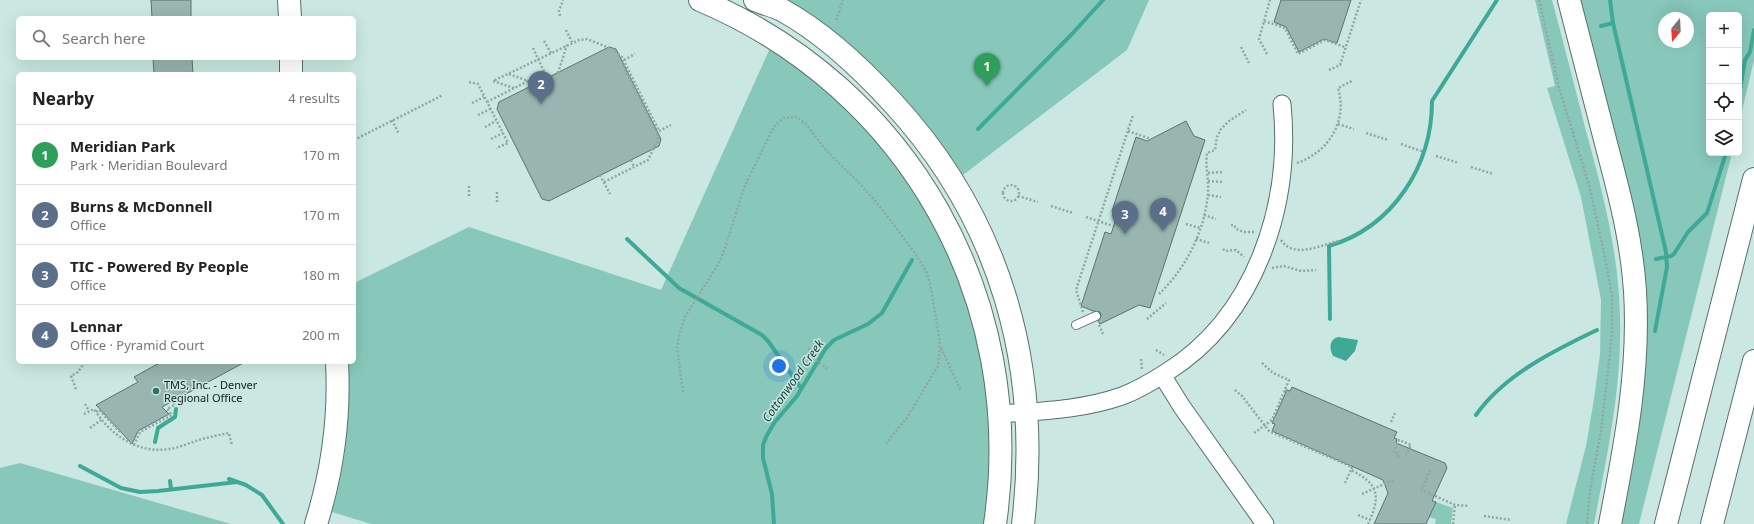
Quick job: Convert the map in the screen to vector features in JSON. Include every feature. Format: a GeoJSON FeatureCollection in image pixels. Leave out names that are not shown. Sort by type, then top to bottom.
{"type":"FeatureCollection","features":[{"type":"Feature","properties":{"kind":"main road"},"geometry":{"type":"LineString","coordinates":[[289,0],[290,16]]}},
{"type":"Feature","properties":{"kind":"main road"},"geometry":{"type":"LineString","coordinates":[[700,0],[733,15],[769,35],[821,72],[870,117],[913,169],[944,219],[974,287],[984,320],[994,366],[1000,414],[1001,468],[995,524]]}},
{"type":"Feature","properties":{"kind":"main road"},"geometry":{"type":"LineString","coordinates":[[755,0],[774,5],[825,40],[870,78],[911,122],[953,180],[983,239],[1005,295],[1019,351],[1027,412],[1028,469],[1023,524]]}},
{"type":"Feature","properties":{"kind":"main road"},"geometry":{"type":"LineString","coordinates":[[1569,0],[1624,212],[1630,245],[1635,290],[1636,337],[1633,390],[1625,448],[1610,524]]}},
{"type":"Feature","properties":{"kind":"main road"},"geometry":{"type":"LineString","coordinates":[[291,60],[291,72]]}},
{"type":"Feature","properties":{"kind":"main road"},"geometry":{"type":"LineString","coordinates":[[1666,524],[1754,180]]}},
{"type":"Feature","properties":{"kind":"main road"},"geometry":{"type":"LineString","coordinates":[[1712,524],[1754,361]]}},
{"type":"Feature","properties":{"kind":"main road"},"geometry":{"type":"LineString","coordinates":[[316,524],[329,478],[336,431],[338,397],[337,364]]}},
{"type":"Feature","properties":{"kind":"street"},"geometry":{"type":"LineString","coordinates":[[1000,414],[1073,408],[1098,403],[1131,392],[1162,375],[1191,355],[1220,327],[1242,295],[1255,271],[1272,224],[1280,187],[1284,145],[1282,104]]}},
{"type":"Feature","properties":{"kind":"street"},"geometry":{"type":"LineString","coordinates":[[1162,375],[1182,407],[1265,524]]}},
{"type":"Feature","properties":{"kind":"lane"},"geometry":{"type":"LineString","coordinates":[[1076,325],[1092,314]]}},
{"type":"Feature","properties":{"kind":"path"},"geometry":{"type":"LineString","coordinates":[[560,16],[559,11],[562,0]]}},
{"type":"Feature","properties":{"kind":"path"},"geometry":{"type":"LineString","coordinates":[[836,20],[843,0]]}},
{"type":"Feature","properties":{"kind":"path"},"geometry":{"type":"LineString","coordinates":[[1268,54],[1258,39],[1270,0]]}},
{"type":"Feature","properties":{"kind":"path"},"geometry":{"type":"LineString","coordinates":[[1329,70],[1340,65],[1361,0]]}},
{"type":"Feature","properties":{"kind":"path"},"geometry":{"type":"LineString","coordinates":[[1539,0],[1559,88],[1589,185],[1612,296],[1610,356],[1601,431],[1586,524]]}},
{"type":"Feature","properties":{"kind":"path"},"geometry":{"type":"LineString","coordinates":[[1264,21],[1285,28],[1298,54],[1325,40],[1345,47]]}},
{"type":"Feature","properties":{"kind":"path"},"geometry":{"type":"LineString","coordinates":[[566,30],[572,42]]}},
{"type":"Feature","properties":{"kind":"path"},"geometry":{"type":"LineString","coordinates":[[514,88],[493,80],[572,42],[584,39],[590,40],[614,50],[624,60],[658,131],[658,139],[650,158],[604,182]]}},
{"type":"Feature","properties":{"kind":"path"},"geometry":{"type":"LineString","coordinates":[[544,41],[551,53]]}},
{"type":"Feature","properties":{"kind":"path"},"geometry":{"type":"LineString","coordinates":[[558,73],[567,45]]}},
{"type":"Feature","properties":{"kind":"path"},"geometry":{"type":"LineString","coordinates":[[1241,47],[1249,63]]}},
{"type":"Feature","properties":{"kind":"path"},"geometry":{"type":"LineString","coordinates":[[533,48],[547,78]]}},
{"type":"Feature","properties":{"kind":"path"},"geometry":{"type":"LineString","coordinates":[[624,60],[635,54]]}},
{"type":"Feature","properties":{"kind":"path"},"geometry":{"type":"LineString","coordinates":[[622,64],[658,131]]}},
{"type":"Feature","properties":{"kind":"path"},"geometry":{"type":"LineString","coordinates":[[508,74],[536,84]]}},
{"type":"Feature","properties":{"kind":"path"},"geometry":{"type":"LineString","coordinates":[[487,102],[528,81]]}},
{"type":"Feature","properties":{"kind":"path"},"geometry":{"type":"LineString","coordinates":[[1292,164],[1308,158],[1324,148],[1334,134],[1338,124],[1341,108],[1338,88],[1352,81]]}},
{"type":"Feature","properties":{"kind":"path"},"geometry":{"type":"LineString","coordinates":[[469,82],[478,84],[508,143],[496,148]]}},
{"type":"Feature","properties":{"kind":"path"},"geometry":{"type":"LineString","coordinates":[[356,139],[444,94]]}},
{"type":"Feature","properties":{"kind":"path"},"geometry":{"type":"LineString","coordinates":[[472,103],[484,97]]}},
{"type":"Feature","properties":{"kind":"path"},"geometry":{"type":"LineString","coordinates":[[478,115],[490,108]]}},
{"type":"Feature","properties":{"kind":"path"},"geometry":{"type":"LineString","coordinates":[[1159,294],[1181,269],[1200,228],[1208,195],[1206,154],[1209,151],[1215,150],[1219,132],[1229,121],[1246,110]]}},
{"type":"Feature","properties":{"kind":"path"},"geometry":{"type":"LineString","coordinates":[[1092,314],[1084,315],[1076,290],[1133,115]]}},
{"type":"Feature","properties":{"kind":"path"},"geometry":{"type":"LineString","coordinates":[[683,392],[677,348],[687,312],[712,275],[723,253],[744,188],[768,137],[776,124],[787,117],[796,117],[806,124],[825,149],[876,202],[915,253],[926,271],[930,283],[940,347],[939,362],[934,374],[902,425],[885,445]]}},
{"type":"Feature","properties":{"kind":"path"},"geometry":{"type":"LineString","coordinates":[[392,120],[399,134]]}},
{"type":"Feature","properties":{"kind":"path"},"geometry":{"type":"LineString","coordinates":[[485,127],[496,121]]}},
{"type":"Feature","properties":{"kind":"path"},"geometry":{"type":"LineString","coordinates":[[1338,124],[1354,129]]}},
{"type":"Feature","properties":{"kind":"path"},"geometry":{"type":"LineString","coordinates":[[658,131],[670,125]]}},
{"type":"Feature","properties":{"kind":"path"},"geometry":{"type":"LineString","coordinates":[[1128,131],[1151,139]]}},
{"type":"Feature","properties":{"kind":"path"},"geometry":{"type":"LineString","coordinates":[[491,139],[503,133]]}},
{"type":"Feature","properties":{"kind":"path"},"geometry":{"type":"LineString","coordinates":[[1366,133],[1388,140]]}},
{"type":"Feature","properties":{"kind":"path"},"geometry":{"type":"LineString","coordinates":[[1401,144],[1424,152]]}},
{"type":"Feature","properties":{"kind":"path"},"geometry":{"type":"LineString","coordinates":[[1436,156],[1459,163]]}},
{"type":"Feature","properties":{"kind":"path"},"geometry":{"type":"LineString","coordinates":[[631,160],[634,166]]}},
{"type":"Feature","properties":{"kind":"path"},"geometry":{"type":"LineString","coordinates":[[1471,167],[1493,174]]}},
{"type":"Feature","properties":{"kind":"path"},"geometry":{"type":"LineString","coordinates":[[1208,173],[1222,172]]}},
{"type":"Feature","properties":{"kind":"path"},"geometry":{"type":"LineString","coordinates":[[600,175],[610,194]]}},
{"type":"Feature","properties":{"kind":"path"},"geometry":{"type":"LineString","coordinates":[[1208,181],[1223,182]]}},
{"type":"Feature","properties":{"kind":"path"},"geometry":{"type":"LineString","coordinates":[[469,185],[469,196]]}},
{"type":"Feature","properties":{"kind":"path"},"geometry":{"type":"LineString","coordinates":[[1013,185],[1018,190],[1018,196],[1015,200],[1007,200],[1003,196],[1003,191],[1006,186],[1013,185]]}},
{"type":"Feature","properties":{"kind":"path"},"geometry":{"type":"LineString","coordinates":[[497,192],[497,204]]}},
{"type":"Feature","properties":{"kind":"path"},"geometry":{"type":"LineString","coordinates":[[1208,195],[1222,197]]}},
{"type":"Feature","properties":{"kind":"path"},"geometry":{"type":"LineString","coordinates":[[1018,196],[1038,202]]}},
{"type":"Feature","properties":{"kind":"path"},"geometry":{"type":"LineString","coordinates":[[1051,206],[1073,213]]}},
{"type":"Feature","properties":{"kind":"path"},"geometry":{"type":"LineString","coordinates":[[1204,215],[1216,219]]}},
{"type":"Feature","properties":{"kind":"path"},"geometry":{"type":"LineString","coordinates":[[1086,218],[1114,226]]}},
{"type":"Feature","properties":{"kind":"path"},"geometry":{"type":"LineString","coordinates":[[1186,224],[1200,228]]}},
{"type":"Feature","properties":{"kind":"path"},"geometry":{"type":"LineString","coordinates":[[1231,225],[1234,225],[1236,229],[1244,232],[1256,231]]}},
{"type":"Feature","properties":{"kind":"path"},"geometry":{"type":"LineString","coordinates":[[1196,239],[1209,243]]}},
{"type":"Feature","properties":{"kind":"path"},"geometry":{"type":"LineString","coordinates":[[1281,240],[1288,247],[1299,249],[1315,248],[1340,241]]}},
{"type":"Feature","properties":{"kind":"path"},"geometry":{"type":"LineString","coordinates":[[1223,249],[1225,251],[1236,250],[1245,259]]}},
{"type":"Feature","properties":{"kind":"path"},"geometry":{"type":"LineString","coordinates":[[1270,269],[1281,266],[1301,271],[1316,270]]}},
{"type":"Feature","properties":{"kind":"path"},"geometry":{"type":"LineString","coordinates":[[1147,319],[1166,303]]}},
{"type":"Feature","properties":{"kind":"path"},"geometry":{"type":"LineString","coordinates":[[940,347],[962,391]]}},
{"type":"Feature","properties":{"kind":"path"},"geometry":{"type":"LineString","coordinates":[[809,348],[809,355],[828,369]]}},
{"type":"Feature","properties":{"kind":"path"},"geometry":{"type":"LineString","coordinates":[[1156,350],[1166,356]]}},
{"type":"Feature","properties":{"kind":"path"},"geometry":{"type":"LineString","coordinates":[[1141,359],[1142,371]]}},
{"type":"Feature","properties":{"kind":"path"},"geometry":{"type":"LineString","coordinates":[[1254,433],[1272,420],[1289,380],[1273,373],[1261,362]]}},
{"type":"Feature","properties":{"kind":"path"},"geometry":{"type":"LineString","coordinates":[[76,389],[71,376],[78,372],[84,364]]}},
{"type":"Feature","properties":{"kind":"path"},"geometry":{"type":"LineString","coordinates":[[1235,390],[1242,396],[1264,426],[1272,432],[1352,468],[1351,470],[1366,478],[1374,488],[1376,496],[1376,504],[1368,524]]}},
{"type":"Feature","properties":{"kind":"path"},"geometry":{"type":"LineString","coordinates":[[1285,390],[1290,392]]}},
{"type":"Feature","properties":{"kind":"path"},"geometry":{"type":"LineString","coordinates":[[134,445],[140,432],[172,415],[167,409],[175,405],[173,401]]}},
{"type":"Feature","properties":{"kind":"path"},"geometry":{"type":"LineString","coordinates":[[85,404],[89,411]]}},
{"type":"Feature","properties":{"kind":"path"},"geometry":{"type":"LineString","coordinates":[[1278,406],[1281,407],[1280,409]]}},
{"type":"Feature","properties":{"kind":"path"},"geometry":{"type":"LineString","coordinates":[[84,414],[94,409],[96,412],[99,410],[120,432]]}},
{"type":"Feature","properties":{"kind":"path"},"geometry":{"type":"LineString","coordinates":[[96,412],[101,420],[116,435],[134,445],[155,450],[169,450],[202,439],[229,433],[232,446]]}},
{"type":"Feature","properties":{"kind":"path"},"geometry":{"type":"LineString","coordinates":[[1391,422],[1395,413]]}},
{"type":"Feature","properties":{"kind":"path"},"geometry":{"type":"LineString","coordinates":[[90,428],[101,420]]}},
{"type":"Feature","properties":{"kind":"path"},"geometry":{"type":"LineString","coordinates":[[1398,457],[1399,454],[1394,452],[1399,440],[1411,445],[1405,457]]}},
{"type":"Feature","properties":{"kind":"path"},"geometry":{"type":"LineString","coordinates":[[1345,483],[1351,470]]}},
{"type":"Feature","properties":{"kind":"path"},"geometry":{"type":"LineString","coordinates":[[1430,470],[1422,490],[1455,505],[1470,506]]}},
{"type":"Feature","properties":{"kind":"path"},"geometry":{"type":"LineString","coordinates":[[1362,494],[1393,480]]}},
{"type":"Feature","properties":{"kind":"path"},"geometry":{"type":"LineString","coordinates":[[1444,506],[1446,501]]}},
{"type":"Feature","properties":{"kind":"path"},"geometry":{"type":"LineString","coordinates":[[1453,524],[1455,505]]}},
{"type":"Feature","properties":{"kind":"path"},"geometry":{"type":"LineString","coordinates":[[1358,515],[1370,520]]}},
{"type":"Feature","properties":{"kind":"path"},"geometry":{"type":"LineString","coordinates":[[1484,516],[1511,520]]}},
{"type":"Feature","properties":{"kind":"shaded area"},"geometry":{"type":"Polygon","coordinates":[[[782,0],[1149,0],[1127,50],[963,175],[912,107],[868,61],[847,41],[843,43],[782,0]]]}},
{"type":"Feature","properties":{"kind":"shaded area"},"geometry":{"type":"Polygon","coordinates":[[[1535,0],[1552,0],[1604,201],[1617,270],[1620,318],[1619,370],[1613,422],[1594,524],[1566,524],[1586,446],[1594,399],[1600,354],[1601,300],[1581,197],[1547,88],[1555,86],[1535,0]]]}},
{"type":"Feature","properties":{"kind":"shaded area"},"geometry":{"type":"Polygon","coordinates":[[[1576,0],[1754,0],[1754,60],[1742,110],[1742,12],[1706,12],[1706,156],[1731,156],[1639,524],[1618,524],[1642,373],[1576,0]]]}},
{"type":"Feature","properties":{"kind":"shaded area"},"geometry":{"type":"Polygon","coordinates":[[[771,46],[858,116],[924,201],[974,313],[992,425],[987,524],[371,524],[332,512],[341,475],[346,438],[349,400],[348,364],[356,364],[356,282],[469,227],[661,290],[771,46]]]}},
{"type":"Feature","properties":{"kind":"shaded area"},"geometry":{"type":"Polygon","coordinates":[[[1338,337],[1358,340],[1355,351],[1346,361],[1333,356],[1330,347],[1331,342],[1338,337]]]}},
{"type":"Feature","properties":{"kind":"shaded area"},"geometry":{"type":"Polygon","coordinates":[[[20,463],[231,524],[0,524],[0,468],[20,463]]]}},
{"type":"Feature","properties":{"kind":"shaded area"},"geometry":{"type":"Polygon","coordinates":[[[1436,502],[1453,508],[1451,524],[1435,524],[1436,519],[1429,517],[1436,502]]]}},
{"type":"Feature","properties":{"kind":"building"},"geometry":{"type":"Polygon","coordinates":[[[151,0],[191,0],[191,16],[152,16],[151,0]]]}},
{"type":"Feature","properties":{"kind":"building"},"geometry":{"type":"Polygon","coordinates":[[[1281,0],[1351,0],[1337,43],[1324,39],[1299,52],[1286,27],[1274,22],[1281,0]]]}},
{"type":"Feature","properties":{"kind":"building"},"geometry":{"type":"Polygon","coordinates":[[[609,47],[616,49],[661,139],[659,146],[549,201],[542,199],[497,109],[499,102],[609,47]]]}},
{"type":"Feature","properties":{"kind":"building"},"geometry":{"type":"Polygon","coordinates":[[[153,60],[192,60],[193,72],[154,72],[153,60]]]}},
{"type":"Feature","properties":{"kind":"building"},"geometry":{"type":"Polygon","coordinates":[[[1186,121],[1194,136],[1205,140],[1150,308],[1139,305],[1100,324],[1098,321],[1101,316],[1100,312],[1081,306],[1105,232],[1111,234],[1116,219],[1112,211],[1136,137],[1147,141],[1186,121]]]}},
{"type":"Feature","properties":{"kind":"building","name":"TMS, Inc. - Denver Regional Office"},"geometry":{"type":"Polygon","coordinates":[[[157,364],[241,364],[162,407],[169,414],[138,431],[132,444],[96,405],[138,382],[134,377],[157,364]]]}},
{"type":"Feature","properties":{"kind":"building"},"geometry":{"type":"Polygon","coordinates":[[[1292,387],[1397,432],[1394,438],[1397,439],[1396,443],[1445,463],[1447,468],[1432,501],[1436,502],[1426,524],[1374,524],[1388,493],[1383,480],[1272,431],[1275,424],[1272,423],[1287,390],[1290,391],[1292,387]]]}},
{"type":"Feature","properties":{"kind":"waterway","name":"Cottonwood Creek"},"geometry":{"type":"LineString","coordinates":[[978,129],[1072,34],[1103,0]]}},
{"type":"Feature","properties":{"kind":"waterway"},"geometry":{"type":"LineString","coordinates":[[1330,319],[1329,246],[1352,237],[1372,224],[1390,209],[1404,191],[1416,170],[1425,148],[1430,125],[1432,101],[1497,0]]}},
{"type":"Feature","properties":{"kind":"waterway"},"geometry":{"type":"LineString","coordinates":[[1610,0],[1613,23],[1666,252],[1667,267],[1655,331]]}},
{"type":"Feature","properties":{"kind":"waterway"},"geometry":{"type":"LineString","coordinates":[[1601,26],[1613,23]]}},
{"type":"Feature","properties":{"kind":"waterway"},"geometry":{"type":"LineString","coordinates":[[1741,84],[1745,60],[1750,52],[1754,30]]}},
{"type":"Feature","properties":{"kind":"waterway"},"geometry":{"type":"LineString","coordinates":[[1656,259],[1674,254],[1688,232],[1707,213],[1725,156]]}},
{"type":"Feature","properties":{"kind":"waterway"},"geometry":{"type":"LineString","coordinates":[[627,239],[679,288],[762,335],[768,341],[801,388]]}},
{"type":"Feature","properties":{"kind":"waterway","name":"Cottonwood Creek"},"geometry":{"type":"LineString","coordinates":[[774,524],[772,494],[763,458],[763,445],[766,437],[774,423],[797,396],[826,348],[834,340],[868,324],[882,313],[912,260]]}},
{"type":"Feature","properties":{"kind":"waterway"},"geometry":{"type":"LineString","coordinates":[[1476,415],[1501,388],[1531,365],[1564,346],[1597,330]]}},
{"type":"Feature","properties":{"kind":"waterway"},"geometry":{"type":"LineString","coordinates":[[155,442],[158,428],[175,417],[176,409]]}},
{"type":"Feature","properties":{"kind":"waterway"},"geometry":{"type":"LineString","coordinates":[[80,466],[121,488],[140,492],[237,482]]}},
{"type":"Feature","properties":{"kind":"waterway"},"geometry":{"type":"LineString","coordinates":[[229,479],[246,485],[262,495],[283,524]]}},
{"type":"Feature","properties":{"kind":"waterway"},"geometry":{"type":"LineString","coordinates":[[170,481],[171,489]]}},
{"type":"Feature","properties":{"kind":"place","name":"Meridian Park"},"geometry":{"type":"Point","coordinates":[987,86]}},
{"type":"Feature","properties":{"kind":"place","name":"Burns & McDonnell"},"geometry":{"type":"Point","coordinates":[541,104]}},
{"type":"Feature","properties":{"kind":"place","name":"Lennar"},"geometry":{"type":"Point","coordinates":[1163,231]}},
{"type":"Feature","properties":{"kind":"place","name":"TIC - Powered By People"},"geometry":{"type":"Point","coordinates":[1125,234]}},
{"type":"Feature","properties":{"kind":"place","name":"TMS, Inc. - Denver Regional Office"},"geometry":{"type":"Point","coordinates":[156,391]}}]}
